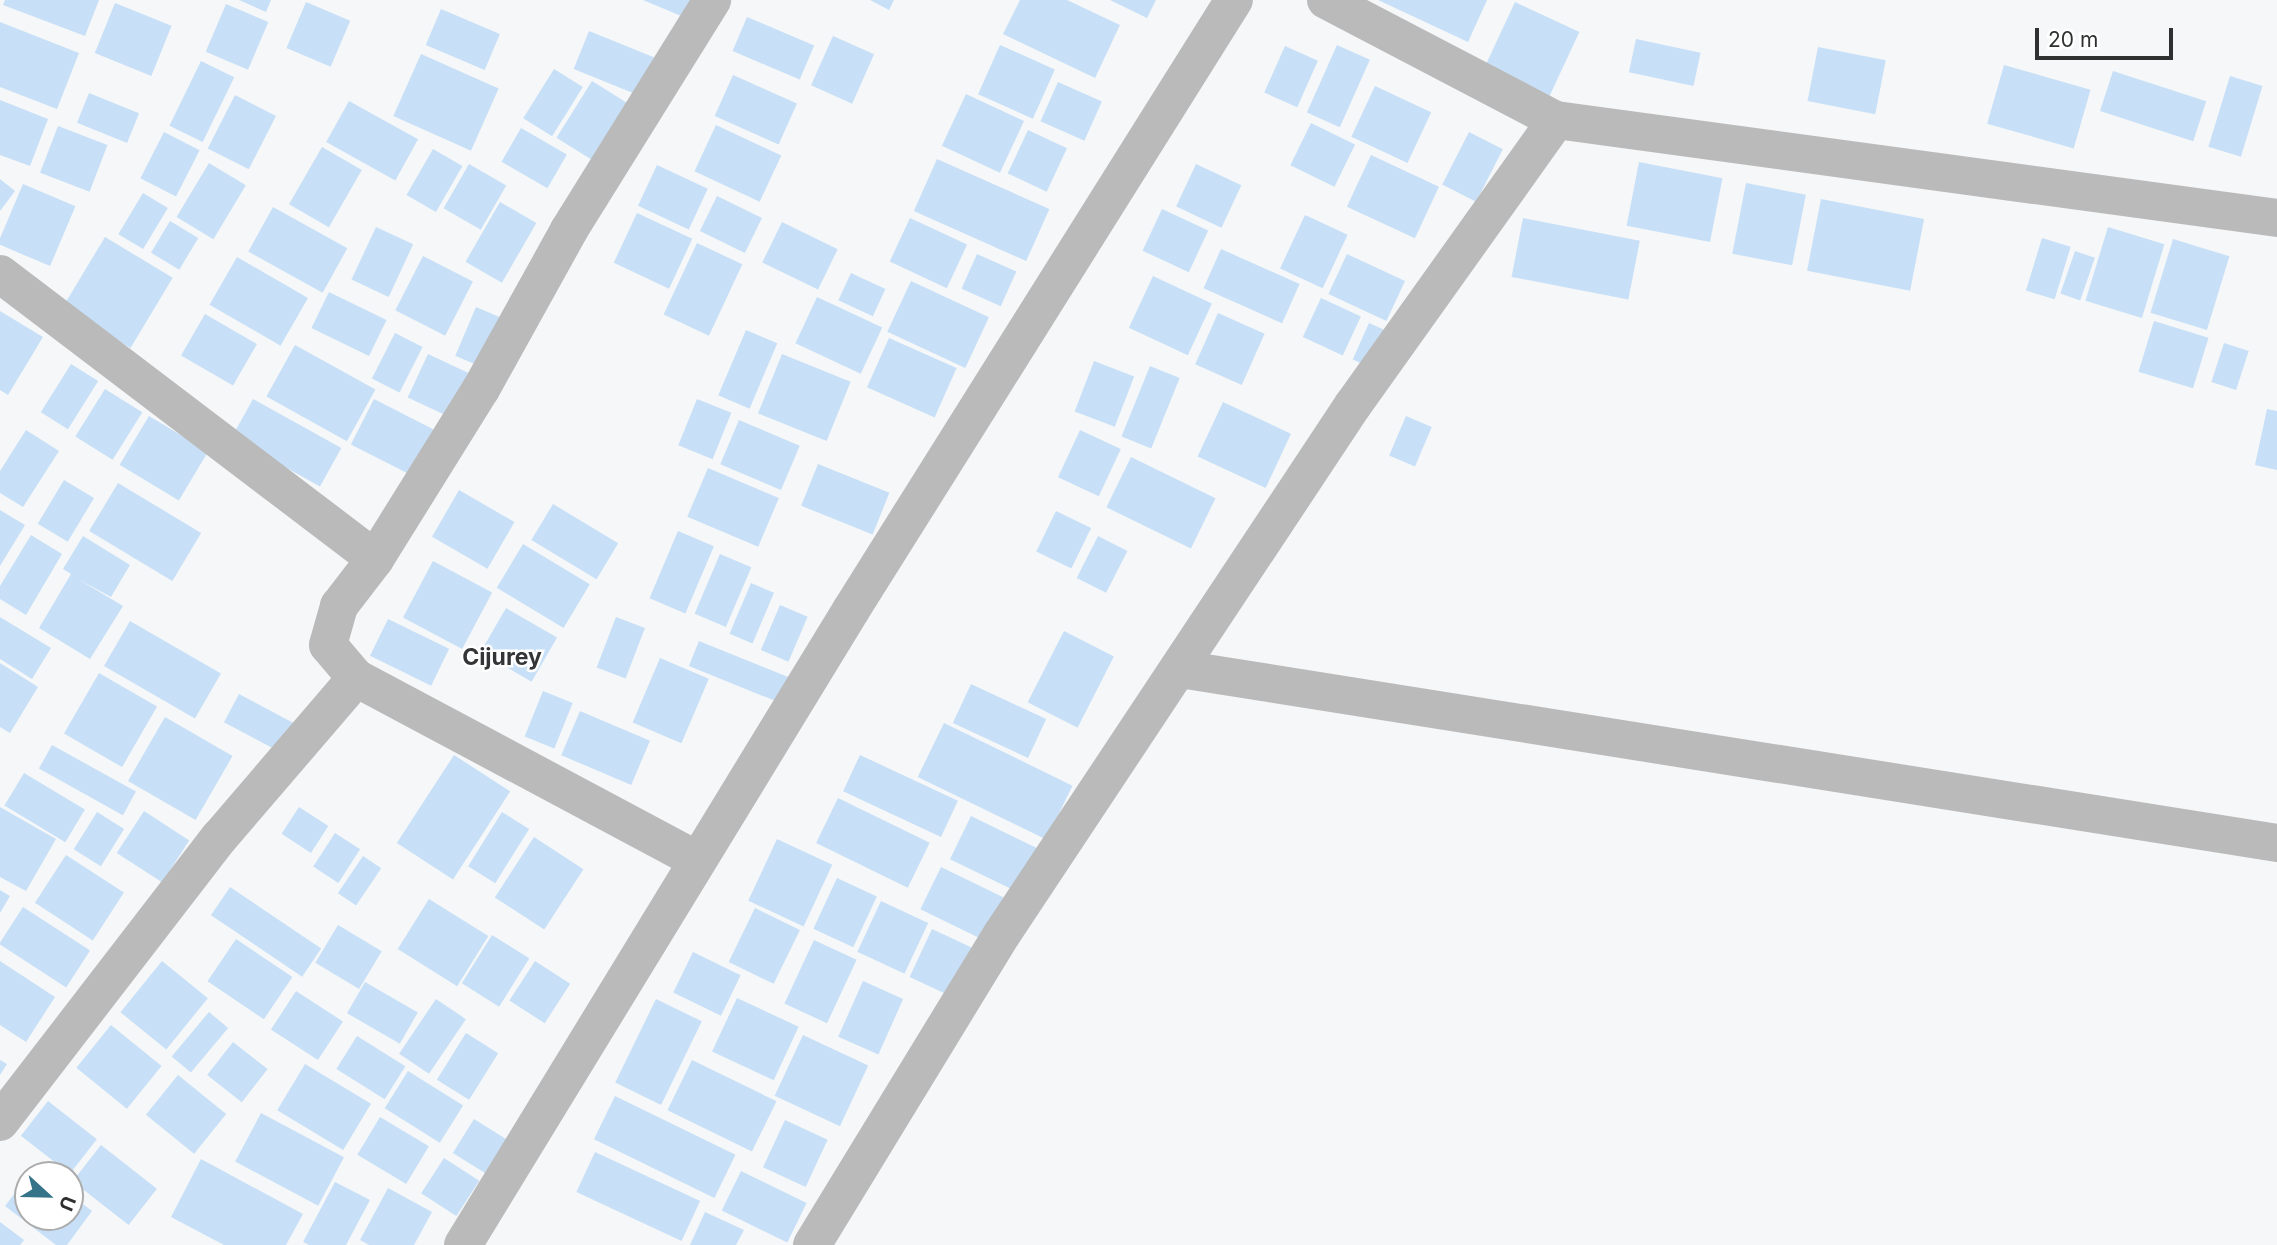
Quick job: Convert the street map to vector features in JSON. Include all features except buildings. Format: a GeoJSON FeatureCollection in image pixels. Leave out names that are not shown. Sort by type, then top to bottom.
{"type":"FeatureCollection","features":[{"type":"Feature","properties":{"kind":"street"},"geometry":{"type":"LineString","coordinates":[[697,860],[356,678],[328,645],[339,606],[374,559],[481,389],[582,208],[712,0]]}},
{"type":"Feature","properties":{"kind":"street"},"geometry":{"type":"LineString","coordinates":[[463,1245],[697,860],[1234,0]]}},
{"type":"Feature","properties":{"kind":"street"},"geometry":{"type":"LineString","coordinates":[[1326,0],[1556,120],[2277,218]]}},
{"type":"Feature","properties":{"kind":"street"},"geometry":{"type":"LineString","coordinates":[[812,1245],[1002,934],[1353,405],[1556,120]]}},
{"type":"Feature","properties":{"kind":"street"},"geometry":{"type":"LineString","coordinates":[[0,274],[374,559]]}},
{"type":"Feature","properties":{"kind":"street"},"geometry":{"type":"LineString","coordinates":[[1180,669],[2277,843]]}},
{"type":"Feature","properties":{"kind":"street"},"geometry":{"type":"LineString","coordinates":[[0,1122],[219,838],[356,678]]}},
{"type":"Feature","properties":{"kind":"district","name":"Cijurey"},"geometry":{"type":"Point","coordinates":[502,657]}}]}
